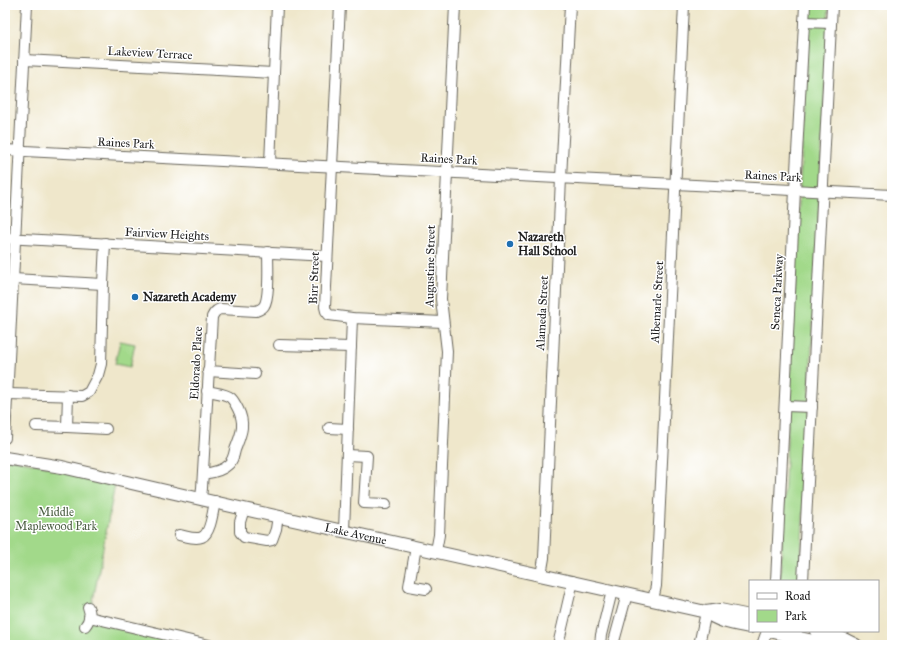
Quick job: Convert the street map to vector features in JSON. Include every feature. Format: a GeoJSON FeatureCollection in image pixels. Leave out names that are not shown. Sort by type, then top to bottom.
{"type":"FeatureCollection","features":[{"type":"Feature","properties":{"kind":"main road","name":"Lake Avenue"},"geometry":{"type":"LineString","coordinates":[[5,458],[62,467],[244,509],[573,581],[706,612],[723,621],[749,627]]}},
{"type":"Feature","properties":{"kind":"main road","name":"Lake Avenue"},"geometry":{"type":"LineString","coordinates":[[706,612],[720,610],[749,616]]}},
{"type":"Feature","properties":{"kind":"main road"},"geometry":{"type":"LineString","coordinates":[[772,632],[831,645]]}},
{"type":"Feature","properties":{"kind":"main road"},"geometry":{"type":"LineString","coordinates":[[820,632],[842,638],[856,645]]}},
{"type":"Feature","properties":{"kind":"street"},"geometry":{"type":"LineString","coordinates":[[5,438],[13,279],[10,238],[20,151],[27,5]]}},
{"type":"Feature","properties":{"kind":"street"},"geometry":{"type":"LineString","coordinates":[[270,163],[277,5]]}},
{"type":"Feature","properties":{"kind":"street","name":"Birr Street"},"geometry":{"type":"LineString","coordinates":[[340,5],[327,256],[326,311],[329,315],[352,318],[443,322]]}},
{"type":"Feature","properties":{"kind":"street","name":"Augustine Street"},"geometry":{"type":"LineString","coordinates":[[436,551],[439,535],[447,351],[440,299],[455,5]]}},
{"type":"Feature","properties":{"kind":"street","name":"Alameda Street"},"geometry":{"type":"LineString","coordinates":[[541,575],[544,550],[570,5]]}},
{"type":"Feature","properties":{"kind":"street","name":"Albemarle Street"},"geometry":{"type":"LineString","coordinates":[[654,600],[656,586],[684,5]]}},
{"type":"Feature","properties":{"kind":"street","name":"Seneca Parkway"},"geometry":{"type":"LineString","coordinates":[[776,580],[805,5]]}},
{"type":"Feature","properties":{"kind":"street"},"geometry":{"type":"LineString","coordinates":[[803,580],[832,5]]}},
{"type":"Feature","properties":{"kind":"street"},"geometry":{"type":"LineString","coordinates":[[804,22],[831,23]]}},
{"type":"Feature","properties":{"kind":"street","name":"Lakeview Terrace"},"geometry":{"type":"LineString","coordinates":[[24,60],[274,73]]}},
{"type":"Feature","properties":{"kind":"street","name":"Raines Park"},"geometry":{"type":"LineString","coordinates":[[5,150],[892,195]]}},
{"type":"Feature","properties":{"kind":"street","name":"Fairview Heights"},"geometry":{"type":"LineString","coordinates":[[10,238],[327,256]]}},
{"type":"Feature","properties":{"kind":"street"},"geometry":{"type":"LineString","coordinates":[[7,394],[82,396],[89,392],[101,364],[104,243]]}},
{"type":"Feature","properties":{"kind":"street","name":"Eldorado Place"},"geometry":{"type":"LineString","coordinates":[[201,498],[212,317],[217,310],[220,309],[250,312],[261,309],[264,306],[267,293],[268,252]]}},
{"type":"Feature","properties":{"kind":"street"},"geometry":{"type":"LineString","coordinates":[[13,279],[102,284]]}},
{"type":"Feature","properties":{"kind":"street"},"geometry":{"type":"LineString","coordinates":[[344,531],[352,318]]}},
{"type":"Feature","properties":{"kind":"street"},"geometry":{"type":"LineString","coordinates":[[279,345],[351,347]]}},
{"type":"Feature","properties":{"kind":"street"},"geometry":{"type":"LineString","coordinates":[[208,371],[255,374]]}},
{"type":"Feature","properties":{"kind":"street"},"geometry":{"type":"LineString","coordinates":[[203,474],[219,471],[229,464],[239,439],[242,424],[242,419],[232,399],[222,394],[207,392]]}},
{"type":"Feature","properties":{"kind":"street"},"geometry":{"type":"LineString","coordinates":[[67,428],[68,396]]}},
{"type":"Feature","properties":{"kind":"street"},"geometry":{"type":"LineString","coordinates":[[785,406],[812,407]]}},
{"type":"Feature","properties":{"kind":"street"},"geometry":{"type":"LineString","coordinates":[[36,426],[106,429]]}},
{"type":"Feature","properties":{"kind":"street"},"geometry":{"type":"LineString","coordinates":[[329,428],[348,429]]}},
{"type":"Feature","properties":{"kind":"street"},"geometry":{"type":"LineString","coordinates":[[347,455],[367,456],[364,503],[386,504]]}},
{"type":"Feature","properties":{"kind":"street"},"geometry":{"type":"LineString","coordinates":[[179,535],[194,538],[201,538],[206,535],[215,502]]}},
{"type":"Feature","properties":{"kind":"street"},"geometry":{"type":"LineString","coordinates":[[244,509],[240,522],[240,532],[244,537],[267,541],[272,540],[276,529],[278,516]]}},
{"type":"Feature","properties":{"kind":"street"},"geometry":{"type":"LineString","coordinates":[[416,547],[409,586],[426,590]]}},
{"type":"Feature","properties":{"kind":"street"},"geometry":{"type":"LineString","coordinates":[[558,645],[573,581]]}},
{"type":"Feature","properties":{"kind":"street"},"geometry":{"type":"LineString","coordinates":[[600,645],[612,591]]}},
{"type":"Feature","properties":{"kind":"street"},"geometry":{"type":"LineString","coordinates":[[613,645],[627,594]]}},
{"type":"Feature","properties":{"kind":"street"},"geometry":{"type":"LineString","coordinates":[[699,645],[706,612]]}},
{"type":"Feature","properties":{"kind":"street"},"geometry":{"type":"LineString","coordinates":[[87,616],[209,645]]}},
{"type":"Feature","properties":{"kind":"street"},"geometry":{"type":"LineString","coordinates":[[762,645],[768,632]]}},
{"type":"Feature","properties":{"kind":"green space"},"geometry":{"type":"Polygon","coordinates":[[[809,5],[829,5],[800,580],[780,580],[809,5]]]}},
{"type":"Feature","properties":{"kind":"green space"},"geometry":{"type":"Polygon","coordinates":[[[120,341],[135,344],[130,367],[115,364],[120,341]]]}},
{"type":"Feature","properties":{"kind":"green space","name":"Middle Maplewood Park"},"geometry":{"type":"Polygon","coordinates":[[[5,458],[116,479],[90,617],[212,645],[5,645],[5,458]]]}},
{"type":"Feature","properties":{"kind":"place","name":"Nazareth Hall School"},"geometry":{"type":"Point","coordinates":[510,244]}},
{"type":"Feature","properties":{"kind":"place","name":"Nazareth Academy"},"geometry":{"type":"Point","coordinates":[135,297]}}]}
